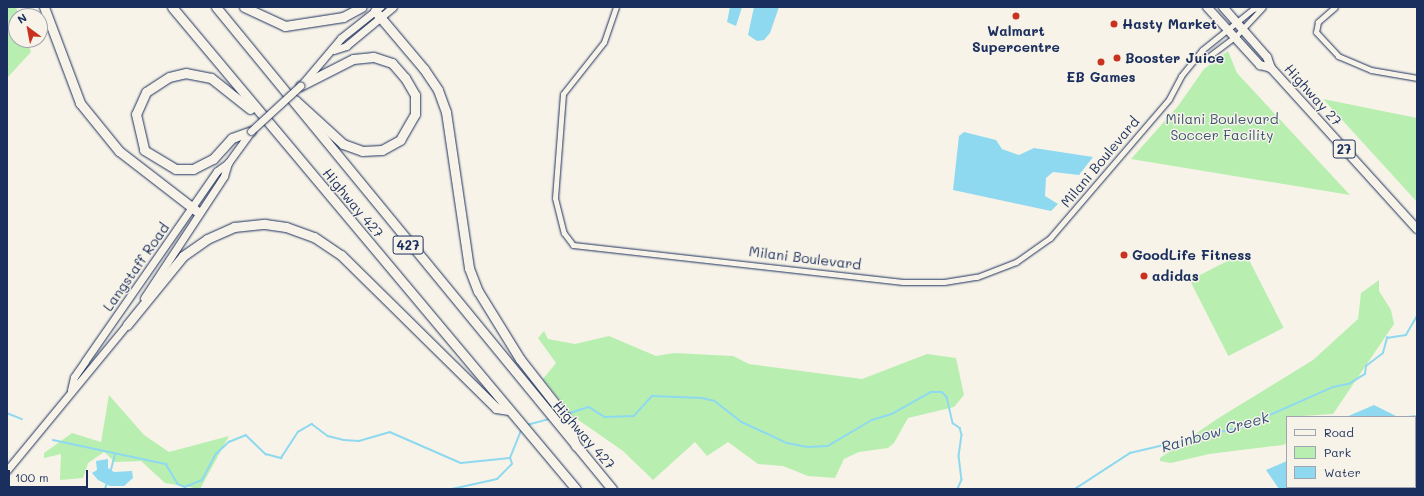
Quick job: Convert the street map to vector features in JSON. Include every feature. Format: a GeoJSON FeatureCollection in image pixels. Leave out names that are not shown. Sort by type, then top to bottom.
{"type":"FeatureCollection","features":[{"type":"Feature","properties":{"kind":"highway"},"geometry":{"type":"LineString","coordinates":[[44,7],[80,103],[119,151],[195,210]]}},
{"type":"Feature","properties":{"kind":"highway","name":"Highway 427"},"geometry":{"type":"LineString","coordinates":[[172,7],[276,133],[576,489]]}},
{"type":"Feature","properties":{"kind":"highway","name":"Highway 427"},"geometry":{"type":"LineString","coordinates":[[216,7],[281,90],[536,400],[612,489]]}},
{"type":"Feature","properties":{"kind":"highway"},"geometry":{"type":"LineString","coordinates":[[244,7],[285,26],[343,18],[362,7]]}},
{"type":"Feature","properties":{"kind":"highway"},"geometry":{"type":"LineString","coordinates":[[378,12],[438,90],[451,134],[469,268],[489,312],[570,424],[577,448]]}},
{"type":"Feature","properties":{"kind":"highway"},"geometry":{"type":"LineString","coordinates":[[281,90],[343,144],[362,151],[382,150],[400,140],[415,114],[415,95],[405,78],[392,63],[373,57],[353,59],[300,86]]}},
{"type":"Feature","properties":{"kind":"highway"},"geometry":{"type":"LineString","coordinates":[[251,131],[232,138],[213,159],[193,168],[176,169],[144,150],[136,114],[146,92],[169,77],[186,73],[211,78],[276,133]]}},
{"type":"Feature","properties":{"kind":"highway"},"geometry":{"type":"LineString","coordinates":[[127,325],[183,256],[207,239],[234,227],[265,224],[286,227],[314,237],[341,255],[496,408],[509,410]]}},
{"type":"Feature","properties":{"kind":"main road","name":"Langstaff Road"},"geometry":{"type":"LineString","coordinates":[[7,470],[127,325],[217,171],[228,163],[251,131],[300,86],[334,50],[346,46],[378,12],[392,7]]}},
{"type":"Feature","properties":{"kind":"main road","name":"Highway 27"},"geometry":{"type":"LineString","coordinates":[[1207,7],[1260,65],[1271,68]]}},
{"type":"Feature","properties":{"kind":"main road","name":"Highway 27"},"geometry":{"type":"LineString","coordinates":[[1223,7],[1267,56],[1271,68],[1417,229]]}},
{"type":"Feature","properties":{"kind":"main road","name":"Langstaff Road"},"geometry":{"type":"LineString","coordinates":[[72,390],[74,377],[195,210]]}},
{"type":"Feature","properties":{"kind":"street","name":"Milani Boulevard"},"geometry":{"type":"LineString","coordinates":[[616,7],[604,42],[564,94],[555,198],[564,233],[573,246],[903,282],[944,282],[977,277],[1016,262],[1050,238],[1140,134],[1198,58],[1202,50],[1237,22],[1262,7]]}},
{"type":"Feature","properties":{"kind":"street"},"geometry":{"type":"LineString","coordinates":[[1198,58],[1208,57],[1235,37],[1262,7]]}},
{"type":"Feature","properties":{"kind":"street"},"geometry":{"type":"LineString","coordinates":[[1335,7],[1318,22],[1316,32],[1338,56],[1371,70],[1417,78]]}},
{"type":"Feature","properties":{"kind":"green space"},"geometry":{"type":"Polygon","coordinates":[[[7,7],[16,7],[8,8],[8,48],[30,48],[31,52],[7,78],[7,7]]]}},
{"type":"Feature","properties":{"kind":"green space","name":"Milani Boulevard Soccer Facility"},"geometry":{"type":"Polygon","coordinates":[[[1228,51],[1237,73],[1350,195],[1131,159],[1178,106],[1204,69],[1228,51]]]}},
{"type":"Feature","properties":{"kind":"green space"},"geometry":{"type":"Polygon","coordinates":[[[1323,99],[1417,118],[1417,202],[1323,99]]]}},
{"type":"Feature","properties":{"kind":"green space"},"geometry":{"type":"Polygon","coordinates":[[[1245,252],[1284,328],[1228,356],[1190,280],[1245,252]]]}},
{"type":"Feature","properties":{"kind":"green space"},"geometry":{"type":"Polygon","coordinates":[[[1379,280],[1379,291],[1391,310],[1394,324],[1333,414],[1286,416],[1286,444],[1283,445],[1209,454],[1171,463],[1160,461],[1160,458],[1217,419],[1313,360],[1358,319],[1361,293],[1379,280]]]}},
{"type":"Feature","properties":{"kind":"green space"},"geometry":{"type":"Polygon","coordinates":[[[544,331],[548,339],[575,344],[609,336],[656,356],[674,353],[733,356],[749,364],[862,379],[927,354],[956,358],[964,395],[954,407],[908,418],[894,443],[888,448],[859,452],[844,459],[835,478],[808,476],[783,466],[758,464],[728,442],[707,456],[695,442],[653,480],[623,451],[574,417],[543,379],[556,363],[538,338],[544,331]]]}},
{"type":"Feature","properties":{"kind":"green space"},"geometry":{"type":"Polygon","coordinates":[[[109,395],[144,435],[169,452],[229,436],[200,489],[165,483],[141,461],[115,462],[104,452],[88,463],[83,478],[60,480],[61,454],[44,458],[44,453],[72,433],[101,442],[109,395]]]}},
{"type":"Feature","properties":{"kind":"water"},"geometry":{"type":"Polygon","coordinates":[[[730,7],[742,7],[736,26],[727,22],[730,7]]]}},
{"type":"Feature","properties":{"kind":"water"},"geometry":{"type":"Polygon","coordinates":[[[754,7],[779,7],[770,33],[764,40],[757,41],[748,35],[754,7]]]}},
{"type":"Feature","properties":{"kind":"water"},"geometry":{"type":"Polygon","coordinates":[[[964,132],[996,140],[1002,149],[1019,155],[1034,148],[1093,157],[1079,175],[1053,172],[1046,178],[1045,196],[1058,204],[1051,211],[953,190],[959,136],[964,132]]]}},
{"type":"Feature","properties":{"kind":"water"},"geometry":{"type":"Polygon","coordinates":[[[1374,405],[1396,416],[1348,416],[1374,405]]]}},
{"type":"Feature","properties":{"kind":"water"},"geometry":{"type":"Polygon","coordinates":[[[1417,415],[1416,448],[1416,416],[1408,416],[1417,415]]]}},
{"type":"Feature","properties":{"kind":"water"},"geometry":{"type":"Polygon","coordinates":[[[108,459],[108,468],[114,472],[132,471],[133,478],[124,486],[110,486],[98,480],[92,473],[97,470],[96,461],[108,459]]]}},
{"type":"Feature","properties":{"kind":"water"},"geometry":{"type":"Polygon","coordinates":[[[1286,461],[1286,488],[1304,488],[1279,489],[1266,470],[1286,461]]]}},
{"type":"Feature","properties":{"kind":"waterway","name":"Rainbow Creek"},"geometry":{"type":"LineString","coordinates":[[1075,489],[1130,453],[1245,426],[1333,387],[1349,384],[1365,374],[1366,366],[1383,353],[1387,338],[1406,335],[1417,316]]}},
{"type":"Feature","properties":{"kind":"waterway","name":"Rainbow Creek"},"geometry":{"type":"LineString","coordinates":[[567,414],[589,407],[605,417],[634,416],[652,396],[702,398],[715,401],[742,422],[787,443],[808,447],[828,446],[872,420],[892,414],[931,392],[942,392],[947,397],[953,423],[960,428],[962,435],[959,456],[962,480],[958,489]]}},
{"type":"Feature","properties":{"kind":"waterway","name":"Rainbow Creek"},"geometry":{"type":"LineString","coordinates":[[7,413],[22,419]]}},
{"type":"Feature","properties":{"kind":"waterway","name":"Rainbow Creek"},"geometry":{"type":"LineString","coordinates":[[527,425],[550,419]]}},
{"type":"Feature","properties":{"kind":"waterway","name":"Rainbow Creek"},"geometry":{"type":"LineString","coordinates":[[53,440],[166,464],[178,484],[185,487],[202,480],[216,454],[229,442],[246,435],[266,454],[281,458],[298,432],[312,424],[328,436],[344,440],[359,441],[390,432],[461,463],[510,458]]}},
{"type":"Feature","properties":{"kind":"waterway","name":"Rainbow Creek"},"geometry":{"type":"LineString","coordinates":[[510,458],[522,428]]}},
{"type":"Feature","properties":{"kind":"waterway"},"geometry":{"type":"LineString","coordinates":[[111,470],[115,454]]}},
{"type":"Feature","properties":{"kind":"waterway"},"geometry":{"type":"LineString","coordinates":[[452,489],[497,479],[512,464],[510,458]]}},
{"type":"Feature","properties":{"kind":"waterway"},"geometry":{"type":"LineString","coordinates":[[105,489],[107,483]]}},
{"type":"Feature","properties":{"kind":"place","name":"Walmart Supercentre"},"geometry":{"type":"Point","coordinates":[1016,16]}},
{"type":"Feature","properties":{"kind":"place","name":"Hasty Market"},"geometry":{"type":"Point","coordinates":[1114,24]}},
{"type":"Feature","properties":{"kind":"place","name":"Booster Juice"},"geometry":{"type":"Point","coordinates":[1117,58]}},
{"type":"Feature","properties":{"kind":"place","name":"EB Games"},"geometry":{"type":"Point","coordinates":[1101,62]}},
{"type":"Feature","properties":{"kind":"place","name":"GoodLife Fitness"},"geometry":{"type":"Point","coordinates":[1124,255]}},
{"type":"Feature","properties":{"kind":"place","name":"adidas"},"geometry":{"type":"Point","coordinates":[1144,276]}}]}
